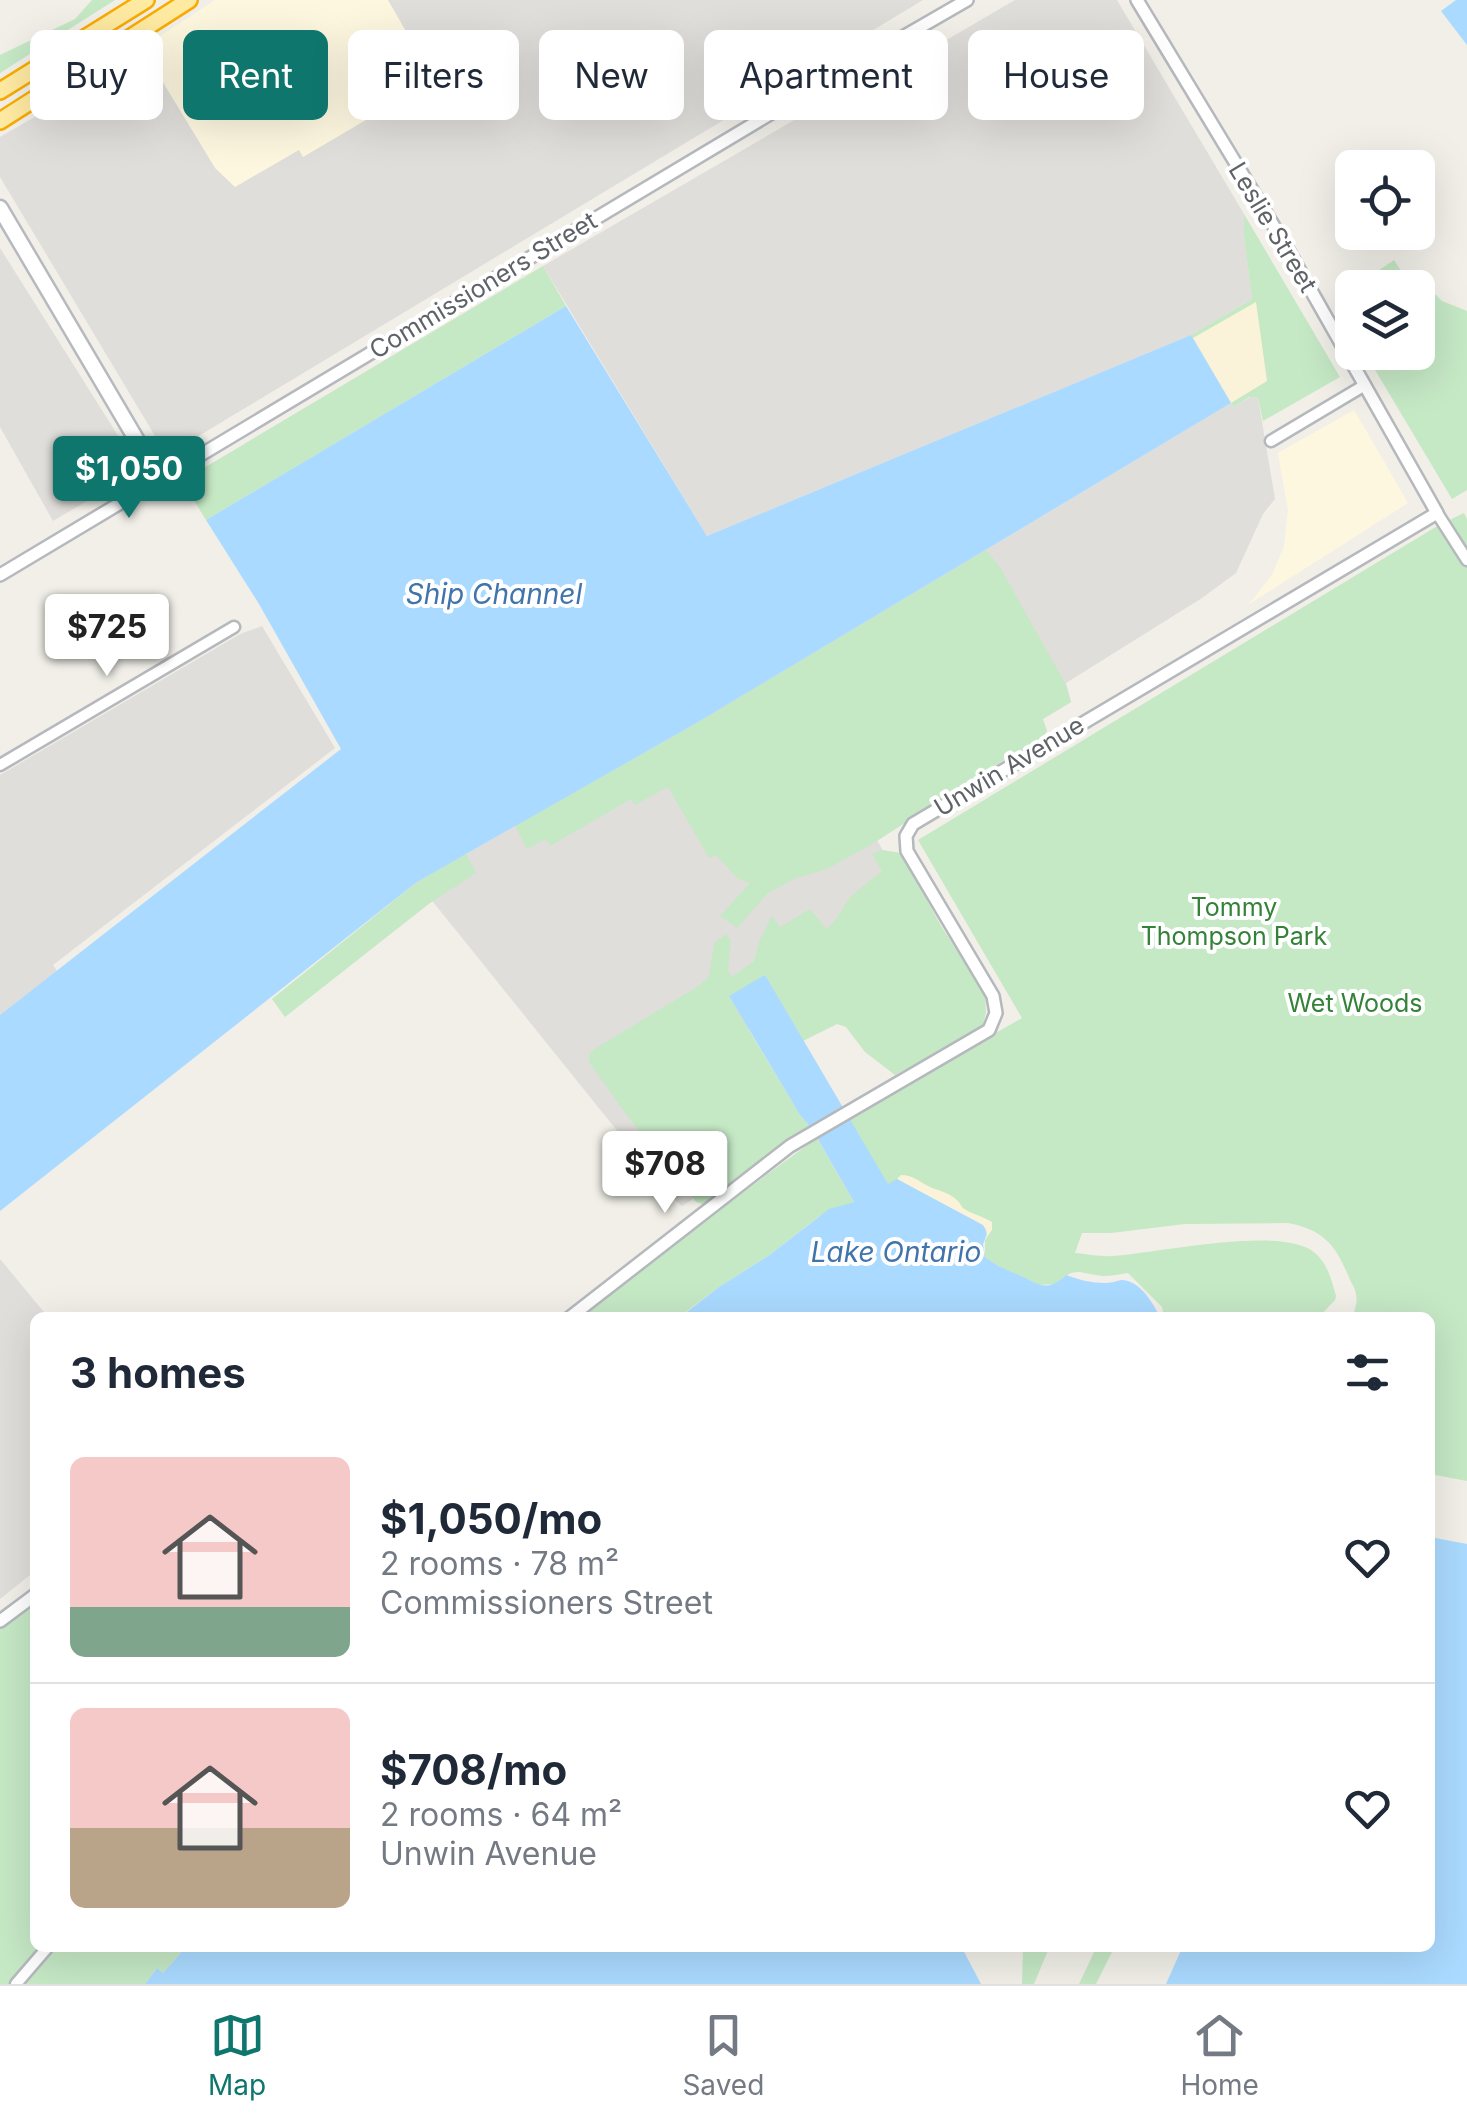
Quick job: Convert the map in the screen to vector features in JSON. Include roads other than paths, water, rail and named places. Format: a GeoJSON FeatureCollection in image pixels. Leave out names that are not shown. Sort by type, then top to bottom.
{"type":"FeatureCollection","features":[{"type":"Feature","properties":{"kind":"highway"},"geometry":{"type":"LineString","coordinates":[[0,91],[146,0]]}},
{"type":"Feature","properties":{"kind":"highway"},"geometry":{"type":"LineString","coordinates":[[0,121],[189,0]]}},
{"type":"Feature","properties":{"kind":"main road"},"geometry":{"type":"LineString","coordinates":[[0,208],[159,478]]}},
{"type":"Feature","properties":{"kind":"street","name":"Commissioners Street"},"geometry":{"type":"LineString","coordinates":[[0,575],[968,0]]}},
{"type":"Feature","properties":{"kind":"street","name":"Leslie Street"},"geometry":{"type":"LineString","coordinates":[[1137,0],[1287,248],[1467,560]]}},
{"type":"Feature","properties":{"kind":"street"},"geometry":{"type":"LineString","coordinates":[[1271,441],[1364,385]]}},
{"type":"Feature","properties":{"kind":"street","name":"Unwin Avenue"},"geometry":{"type":"LineString","coordinates":[[577,1312],[790,1146],[984,1035],[992,1024],[996,1013],[993,996],[907,851],[906,836],[914,824],[1437,513]]}},
{"type":"Feature","properties":{"kind":"street"},"geometry":{"type":"LineString","coordinates":[[0,765],[234,627]]}},
{"type":"Feature","properties":{"kind":"street"},"geometry":{"type":"LineString","coordinates":[[0,1622],[30,1598]]}},
{"type":"Feature","properties":{"kind":"street"},"geometry":{"type":"LineString","coordinates":[[16,1984],[44,1952]]}},
{"type":"Feature","properties":{"kind":"water"},"geometry":{"type":"Polygon","coordinates":[[[1456,0],[1467,0],[1467,45],[1441,11],[1456,0]]]}},
{"type":"Feature","properties":{"kind":"water","name":"Ship Channel"},"geometry":{"type":"Polygon","coordinates":[[[566,306],[707,536],[1191,335],[1231,403],[693,725],[417,882],[0,1211],[0,1015],[341,749],[206,520],[566,306]]]}},
{"type":"Feature","properties":{"kind":"water","name":"Lake Ontario"},"geometry":{"type":"Polygon","coordinates":[[[765,975],[888,1184],[897,1179],[983,1225],[985,1257],[1040,1285],[1052,1284],[1066,1275],[1095,1282],[1128,1281],[1145,1293],[1158,1312],[687,1312],[829,1209],[854,1202],[729,996],[765,975]]]}},
{"type":"Feature","properties":{"kind":"water"},"geometry":{"type":"Polygon","coordinates":[[[1435,1538],[1467,1544],[1467,1984],[1166,1984],[1180,1952],[1435,1952],[1435,1538]]]}},
{"type":"Feature","properties":{"kind":"water"},"geometry":{"type":"Polygon","coordinates":[[[181,1952],[964,1952],[981,1984],[145,1984],[157,1968],[163,1973],[181,1952]]]}},
{"type":"Feature","properties":{"kind":"park label","name":"Tommy Thompson Park"},"geometry":{"type":"Point","coordinates":[1234,922]}},
{"type":"Feature","properties":{"kind":"park label","name":"Wet Woods"},"geometry":{"type":"Point","coordinates":[1355,1003]}}]}
